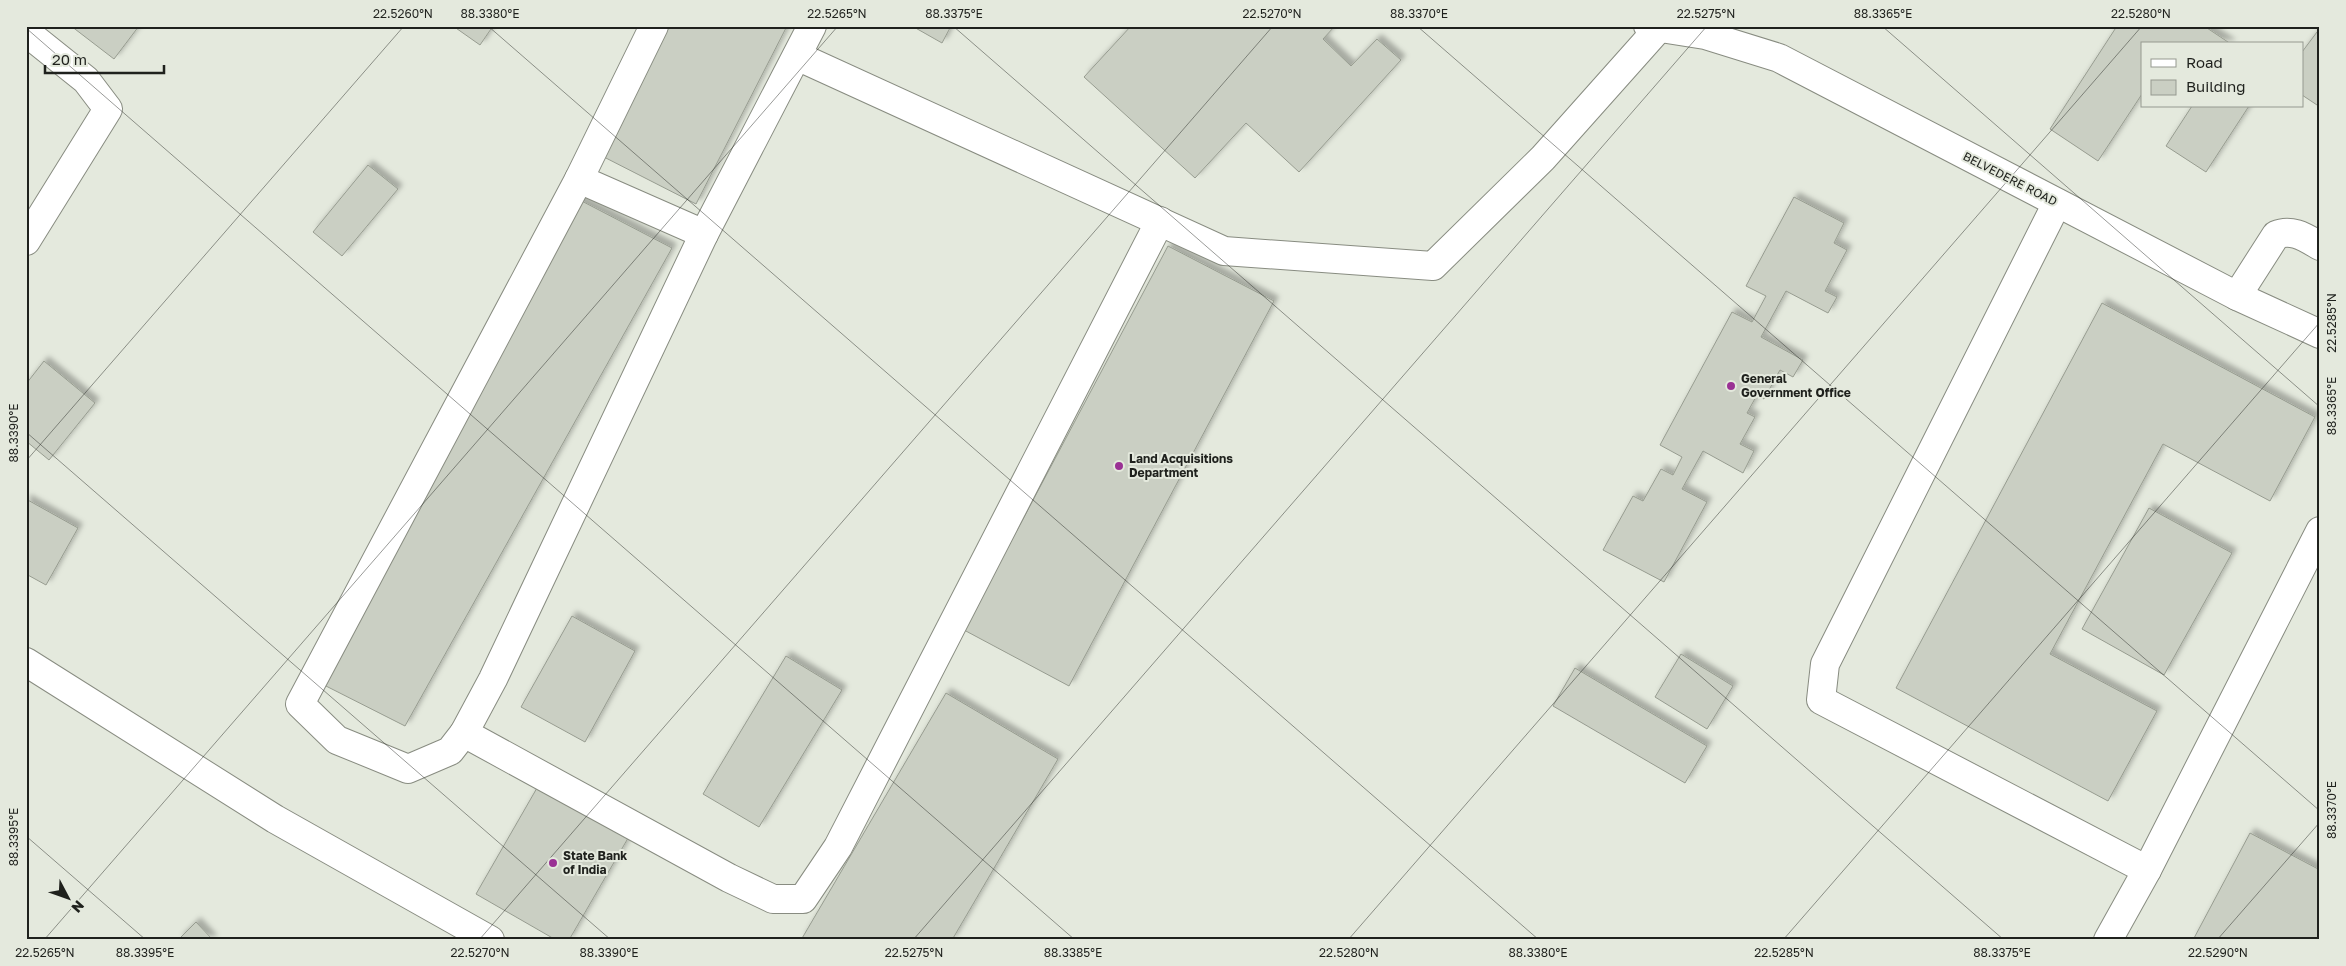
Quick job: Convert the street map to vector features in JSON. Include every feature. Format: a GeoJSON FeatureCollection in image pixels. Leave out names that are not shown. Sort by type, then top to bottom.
{"type":"FeatureCollection","features":[{"type":"Feature","properties":{"kind":"main road"},"geometry":{"type":"LineString","coordinates":[[654,26],[579,179],[300,704],[336,740],[408,769],[450,751],[464,733],[493,679],[704,234],[812,26]]}},
{"type":"Feature","properties":{"kind":"main road"},"geometry":{"type":"LineString","coordinates":[[797,56],[1224,251],[1433,266],[1543,158],[1653,28]]}},
{"type":"Feature","properties":{"kind":"main road","name":"BELVEDERE ROAD"},"geometry":{"type":"LineString","coordinates":[[1653,28],[1705,30],[1779,58],[2237,296],[2320,334]]}},
{"type":"Feature","properties":{"kind":"main road"},"geometry":{"type":"LineString","coordinates":[[26,32],[86,80],[108,109],[26,241]]}},
{"type":"Feature","properties":{"kind":"main road"},"geometry":{"type":"LineString","coordinates":[[579,179],[704,234]]}},
{"type":"Feature","properties":{"kind":"main road"},"geometry":{"type":"LineString","coordinates":[[2057,203],[1824,664],[1821,700],[2147,870]]}},
{"type":"Feature","properties":{"kind":"main road"},"geometry":{"type":"LineString","coordinates":[[464,733],[729,878],[773,899],[803,899],[838,847],[1160,221]]}},
{"type":"Feature","properties":{"kind":"main road"},"geometry":{"type":"LineString","coordinates":[[2237,296],[2276,235],[2282,232],[2295,233],[2320,246]]}},
{"type":"Feature","properties":{"kind":"main road"},"geometry":{"type":"LineString","coordinates":[[2108,940],[2147,870],[2320,531]]}},
{"type":"Feature","properties":{"kind":"main road"},"geometry":{"type":"LineString","coordinates":[[26,662],[275,819],[490,940]]}},
{"type":"Feature","properties":{"kind":"building"},"geometry":{"type":"Polygon","coordinates":[[[71,26],[139,26],[114,59],[71,26]]]}},
{"type":"Feature","properties":{"kind":"building"},"geometry":{"type":"Polygon","coordinates":[[[453,26],[493,26],[480,45],[453,26]]]}},
{"type":"Feature","properties":{"kind":"building"},"geometry":{"type":"Polygon","coordinates":[[[665,26],[787,26],[696,204],[600,155],[665,26]]]}},
{"type":"Feature","properties":{"kind":"building"},"geometry":{"type":"Polygon","coordinates":[[[912,26],[951,26],[942,43],[912,26]]]}},
{"type":"Feature","properties":{"kind":"building"},"geometry":{"type":"Polygon","coordinates":[[[1131,26],[1335,26],[1323,39],[1351,66],[1377,39],[1401,60],[1299,172],[1246,123],[1195,178],[1084,77],[1131,26]]]}},
{"type":"Feature","properties":{"kind":"building"},"geometry":{"type":"Polygon","coordinates":[[[2117,26],[2204,26],[2228,42],[2141,42],[2141,96],[2098,161],[2050,129],[2117,26]]]}},
{"type":"Feature","properties":{"kind":"building"},"geometry":{"type":"Polygon","coordinates":[[[2320,28],[2320,107],[2304,96],[2304,49],[2320,28]]]}},
{"type":"Feature","properties":{"kind":"building"},"geometry":{"type":"Polygon","coordinates":[[[2191,108],[2248,108],[2206,172],[2166,146],[2191,108]]]}},
{"type":"Feature","properties":{"kind":"building"},"geometry":{"type":"Polygon","coordinates":[[[368,165],[398,189],[342,256],[313,232],[368,165]]]}},
{"type":"Feature","properties":{"kind":"building"},"geometry":{"type":"Polygon","coordinates":[[[574,197],[672,248],[405,726],[322,684],[574,197]]]}},
{"type":"Feature","properties":{"kind":"building","name":"General Government Office"},"geometry":{"type":"Polygon","coordinates":[[[1794,197],[1844,223],[1834,243],[1847,250],[1825,291],[1837,297],[1828,313],[1786,291],[1761,337],[1803,360],[1793,377],[1780,370],[1764,399],[1757,395],[1747,413],[1755,417],[1740,444],[1754,451],[1743,473],[1703,451],[1682,489],[1707,502],[1664,582],[1603,550],[1633,496],[1643,501],[1661,469],[1673,475],[1682,457],[1660,445],[1732,312],[1752,322],[1766,296],[1746,286],[1794,197]]]}},
{"type":"Feature","properties":{"kind":"building","name":"Land Acquisitions Department"},"geometry":{"type":"Polygon","coordinates":[[[1168,246],[1274,301],[1069,686],[964,630],[1168,246]]]}},
{"type":"Feature","properties":{"kind":"building"},"geometry":{"type":"Polygon","coordinates":[[[2102,303],[2315,417],[2270,501],[2163,444],[2050,654],[2157,711],[2108,801],[1896,688],[2102,303]]]}},
{"type":"Feature","properties":{"kind":"building"},"geometry":{"type":"Polygon","coordinates":[[[44,361],[95,403],[49,460],[26,441],[26,384],[44,361]]]}},
{"type":"Feature","properties":{"kind":"building"},"geometry":{"type":"Polygon","coordinates":[[[26,499],[78,528],[46,585],[26,574],[26,499]]]}},
{"type":"Feature","properties":{"kind":"building"},"geometry":{"type":"Polygon","coordinates":[[[2149,508],[2232,553],[2164,675],[2082,629],[2149,508]]]}},
{"type":"Feature","properties":{"kind":"building"},"geometry":{"type":"Polygon","coordinates":[[[572,616],[635,651],[585,742],[521,707],[572,616]]]}},
{"type":"Feature","properties":{"kind":"building"},"geometry":{"type":"Polygon","coordinates":[[[1681,654],[1733,686],[1707,729],[1655,697],[1681,654]]]}},
{"type":"Feature","properties":{"kind":"building"},"geometry":{"type":"Polygon","coordinates":[[[786,656],[842,690],[759,827],[703,794],[786,656]]]}},
{"type":"Feature","properties":{"kind":"building"},"geometry":{"type":"Polygon","coordinates":[[[1575,668],[1707,746],[1685,783],[1553,706],[1575,668]]]}},
{"type":"Feature","properties":{"kind":"building"},"geometry":{"type":"Polygon","coordinates":[[[946,693],[1058,759],[952,940],[801,940],[946,693]]]}},
{"type":"Feature","properties":{"kind":"building","name":"State Bank of India"},"geometry":{"type":"Polygon","coordinates":[[[541,781],[631,833],[569,940],[556,940],[476,894],[541,781]]]}},
{"type":"Feature","properties":{"kind":"building"},"geometry":{"type":"Polygon","coordinates":[[[2250,833],[2320,870],[2320,940],[2193,940],[2250,833]]]}},
{"type":"Feature","properties":{"kind":"building"},"geometry":{"type":"Polygon","coordinates":[[[196,922],[213,940],[178,940],[196,922]]]}},
{"type":"Feature","properties":{"kind":"place","name":"General Government Office"},"geometry":{"type":"Point","coordinates":[1731,386]}},
{"type":"Feature","properties":{"kind":"place","name":"Land Acquisitions Department"},"geometry":{"type":"Point","coordinates":[1119,466]}},
{"type":"Feature","properties":{"kind":"place","name":"State Bank of India"},"geometry":{"type":"Point","coordinates":[553,863]}}]}
